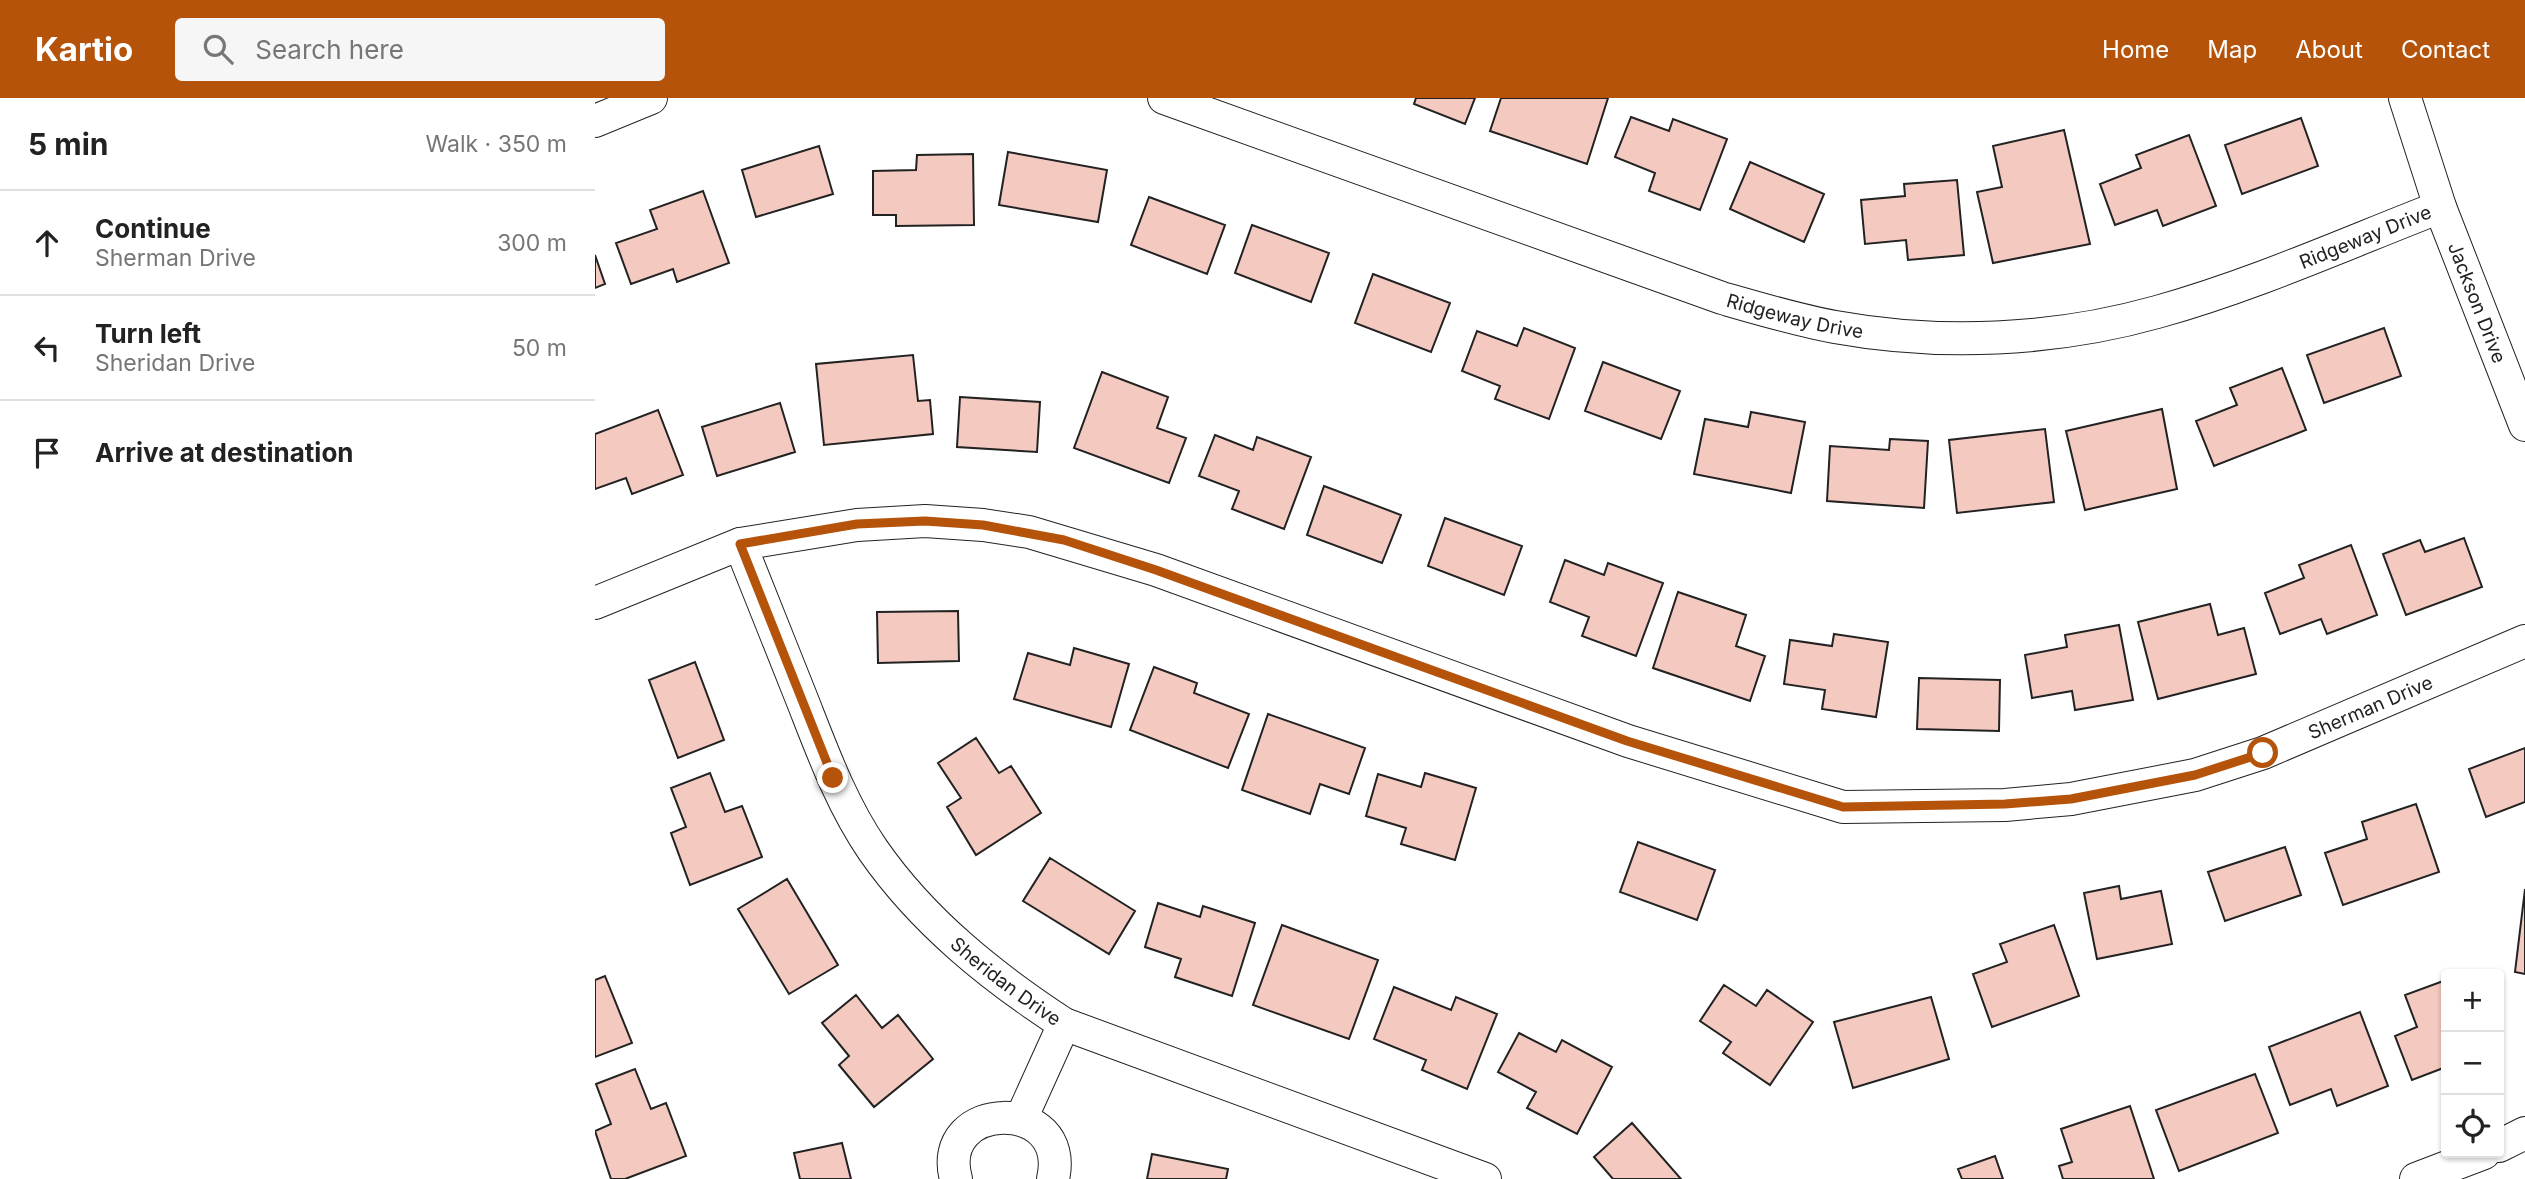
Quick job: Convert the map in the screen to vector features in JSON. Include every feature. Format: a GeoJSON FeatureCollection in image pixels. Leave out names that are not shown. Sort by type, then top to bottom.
{"type":"FeatureCollection","features":[{"type":"Feature","properties":{"kind":"street"},"geometry":{"type":"LineString","coordinates":[[595,121],[652,98]]}},
{"type":"Feature","properties":{"kind":"street","name":"Ridgeway Drive"},"geometry":{"type":"LineString","coordinates":[[1164,98],[1722,298],[1796,319],[1879,333],[1991,337],[2111,323],[2210,296],[2441,207]]}},
{"type":"Feature","properties":{"kind":"street","name":"Jackson Drive"},"geometry":{"type":"LineString","coordinates":[[2405,98],[2441,207],[2525,425]]}},
{"type":"Feature","properties":{"kind":"street","name":"Sherman Drive"},"geometry":{"type":"LineString","coordinates":[[595,603],[740,544],[857,524],[925,521],[983,525],[1064,540],[1156,570],[1627,741],[1843,807],[2005,804],[2071,799],[2195,775],[2263,753],[2525,641]]}},
{"type":"Feature","properties":{"kind":"street","name":"Sheridan Drive"},"geometry":{"type":"LineString","coordinates":[[740,544],[833,778],[873,850],[934,923],[1022,997],[1064,1024],[1485,1179]]}},
{"type":"Feature","properties":{"kind":"street"},"geometry":{"type":"LineString","coordinates":[[1021,1119],[1064,1024]]}},
{"type":"Feature","properties":{"kind":"street"},"geometry":{"type":"LineString","coordinates":[[956,1179],[955,1155],[961,1139],[973,1126],[1004,1116],[1021,1119],[1035,1127],[1047,1139],[1053,1154],[1053,1179]]}},
{"type":"Feature","properties":{"kind":"street"},"geometry":{"type":"LineString","coordinates":[[2504,1144],[2525,1133]]}},
{"type":"Feature","properties":{"kind":"street"},"geometry":{"type":"LineString","coordinates":[[2416,1179],[2471,1158]]}},
{"type":"Feature","properties":{"kind":"building"},"geometry":{"type":"Polygon","coordinates":[[[1416,98],[1475,98],[1465,124],[1414,104],[1416,98]]]}},
{"type":"Feature","properties":{"kind":"building"},"geometry":{"type":"Polygon","coordinates":[[[1501,98],[1608,98],[1587,164],[1490,131],[1501,98]]]}},
{"type":"Feature","properties":{"kind":"building"},"geometry":{"type":"Polygon","coordinates":[[[1631,117],[1669,131],[1673,119],[1727,139],[1700,210],[1649,191],[1655,173],[1615,157],[1631,117]]]}},
{"type":"Feature","properties":{"kind":"building"},"geometry":{"type":"Polygon","coordinates":[[[2301,118],[2318,166],[2242,194],[2225,145],[2301,118]]]}},
{"type":"Feature","properties":{"kind":"building"},"geometry":{"type":"Polygon","coordinates":[[[2064,130],[2090,244],[1993,263],[1977,192],[2002,187],[1993,146],[2064,130]]]}},
{"type":"Feature","properties":{"kind":"building"},"geometry":{"type":"Polygon","coordinates":[[[2189,135],[2216,206],[2163,226],[2157,210],[2115,225],[2100,184],[2141,168],[2136,155],[2189,135]]]}},
{"type":"Feature","properties":{"kind":"building"},"geometry":{"type":"Polygon","coordinates":[[[819,146],[833,194],[756,217],[742,170],[819,146]]]}},
{"type":"Feature","properties":{"kind":"building"},"geometry":{"type":"Polygon","coordinates":[[[1008,152],[1107,170],[1098,222],[999,205],[1008,152]]]}},
{"type":"Feature","properties":{"kind":"building"},"geometry":{"type":"Polygon","coordinates":[[[973,154],[974,225],[896,226],[896,215],[873,215],[873,171],[916,170],[917,155],[973,154]]]}},
{"type":"Feature","properties":{"kind":"building"},"geometry":{"type":"Polygon","coordinates":[[[1750,162],[1824,194],[1804,242],[1730,209],[1750,162]]]}},
{"type":"Feature","properties":{"kind":"building"},"geometry":{"type":"Polygon","coordinates":[[[1957,180],[1964,255],[1908,260],[1906,240],[1865,244],[1861,200],[1905,196],[1904,184],[1957,180]]]}},
{"type":"Feature","properties":{"kind":"building"},"geometry":{"type":"Polygon","coordinates":[[[703,191],[729,263],[677,282],[673,269],[631,284],[616,243],[657,229],[650,210],[703,191]]]}},
{"type":"Feature","properties":{"kind":"building"},"geometry":{"type":"Polygon","coordinates":[[[1149,197],[1225,225],[1207,274],[1131,245],[1149,197]]]}},
{"type":"Feature","properties":{"kind":"building"},"geometry":{"type":"Polygon","coordinates":[[[1252,225],[1329,253],[1311,302],[1235,273],[1252,225]]]}},
{"type":"Feature","properties":{"kind":"building"},"geometry":{"type":"Polygon","coordinates":[[[595,255],[605,284],[595,288],[595,255]]]}},
{"type":"Feature","properties":{"kind":"building"},"geometry":{"type":"Polygon","coordinates":[[[1373,274],[1450,303],[1431,352],[1355,323],[1373,274]]]}},
{"type":"Feature","properties":{"kind":"building"},"geometry":{"type":"Polygon","coordinates":[[[1524,328],[1575,348],[1549,419],[1495,399],[1500,386],[1462,371],[1477,331],[1517,346],[1524,328]]]}},
{"type":"Feature","properties":{"kind":"building"},"geometry":{"type":"Polygon","coordinates":[[[2384,328],[2401,376],[2324,403],[2307,355],[2384,328]]]}},
{"type":"Feature","properties":{"kind":"building"},"geometry":{"type":"Polygon","coordinates":[[[913,355],[918,401],[930,400],[933,434],[824,445],[816,364],[913,355]]]}},
{"type":"Feature","properties":{"kind":"building"},"geometry":{"type":"Polygon","coordinates":[[[1603,362],[1680,391],[1661,439],[1585,411],[1603,362]]]}},
{"type":"Feature","properties":{"kind":"building"},"geometry":{"type":"Polygon","coordinates":[[[2282,368],[2306,430],[2214,466],[2196,421],[2237,405],[2230,388],[2282,368]]]}},
{"type":"Feature","properties":{"kind":"building"},"geometry":{"type":"Polygon","coordinates":[[[1102,372],[1168,397],[1157,428],[1186,438],[1169,483],[1074,448],[1102,372]]]}},
{"type":"Feature","properties":{"kind":"building"},"geometry":{"type":"Polygon","coordinates":[[[960,397],[1040,402],[1037,452],[957,447],[960,397]]]}},
{"type":"Feature","properties":{"kind":"building"},"geometry":{"type":"Polygon","coordinates":[[[780,403],[795,452],[717,476],[702,427],[780,403]]]}},
{"type":"Feature","properties":{"kind":"building"},"geometry":{"type":"Polygon","coordinates":[[[2162,409],[2177,489],[2085,510],[2066,431],[2162,409]]]}},
{"type":"Feature","properties":{"kind":"building"},"geometry":{"type":"Polygon","coordinates":[[[658,410],[683,475],[632,494],[626,478],[595,489],[595,434],[658,410]]]}},
{"type":"Feature","properties":{"kind":"building"},"geometry":{"type":"Polygon","coordinates":[[[1751,412],[1805,422],[1791,493],[1694,474],[1705,419],[1748,427],[1751,412]]]}},
{"type":"Feature","properties":{"kind":"building"},"geometry":{"type":"Polygon","coordinates":[[[2045,429],[2054,502],[1957,513],[1949,440],[2045,429]]]}},
{"type":"Feature","properties":{"kind":"building"},"geometry":{"type":"Polygon","coordinates":[[[1215,435],[1253,450],[1257,437],[1311,457],[1284,529],[1232,509],[1239,491],[1199,476],[1215,435]]]}},
{"type":"Feature","properties":{"kind":"building"},"geometry":{"type":"Polygon","coordinates":[[[1890,439],[1928,441],[1924,508],[1827,501],[1830,446],[1889,450],[1890,439]]]}},
{"type":"Feature","properties":{"kind":"building"},"geometry":{"type":"Polygon","coordinates":[[[1324,486],[1401,515],[1382,563],[1307,535],[1324,486]]]}},
{"type":"Feature","properties":{"kind":"building"},"geometry":{"type":"Polygon","coordinates":[[[1445,518],[1522,546],[1504,595],[1428,566],[1445,518]]]}},
{"type":"Feature","properties":{"kind":"building"},"geometry":{"type":"Polygon","coordinates":[[[2464,538],[2482,587],[2406,615],[2383,554],[2420,540],[2425,552],[2464,538]]]}},
{"type":"Feature","properties":{"kind":"building"},"geometry":{"type":"Polygon","coordinates":[[[2351,545],[2377,615],[2327,634],[2321,619],[2280,634],[2265,593],[2304,578],[2299,565],[2351,545]]]}},
{"type":"Feature","properties":{"kind":"building"},"geometry":{"type":"Polygon","coordinates":[[[1565,560],[1604,575],[1608,563],[1663,583],[1636,656],[1582,636],[1589,617],[1550,602],[1565,560]]]}},
{"type":"Feature","properties":{"kind":"building"},"geometry":{"type":"Polygon","coordinates":[[[1678,592],[1746,615],[1736,646],[1765,656],[1750,701],[1653,668],[1678,592]]]}},
{"type":"Feature","properties":{"kind":"building"},"geometry":{"type":"Polygon","coordinates":[[[2210,604],[2218,635],[2244,628],[2256,674],[2158,699],[2138,622],[2210,604]]]}},
{"type":"Feature","properties":{"kind":"building"},"geometry":{"type":"Polygon","coordinates":[[[958,611],[959,661],[878,663],[877,612],[958,611]]]}},
{"type":"Feature","properties":{"kind":"building"},"geometry":{"type":"Polygon","coordinates":[[[2119,625],[2133,700],[2075,710],[2072,691],[2032,698],[2025,655],[2067,647],[2065,635],[2119,625]]]}},
{"type":"Feature","properties":{"kind":"building"},"geometry":{"type":"Polygon","coordinates":[[[1834,634],[1888,642],[1876,717],[1822,709],[1825,690],[1784,684],[1790,640],[1832,646],[1834,634]]]}},
{"type":"Feature","properties":{"kind":"building"},"geometry":{"type":"Polygon","coordinates":[[[1074,648],[1129,664],[1111,727],[1014,699],[1028,653],[1070,665],[1074,648]]]}},
{"type":"Feature","properties":{"kind":"building"},"geometry":{"type":"Polygon","coordinates":[[[695,662],[724,740],[678,758],[649,680],[695,662]]]}},
{"type":"Feature","properties":{"kind":"building"},"geometry":{"type":"Polygon","coordinates":[[[1154,667],[1197,683],[1194,693],[1249,714],[1228,768],[1130,730],[1154,667]]]}},
{"type":"Feature","properties":{"kind":"building"},"geometry":{"type":"Polygon","coordinates":[[[1919,678],[2000,680],[1999,731],[1917,729],[1919,678]]]}},
{"type":"Feature","properties":{"kind":"building"},"geometry":{"type":"Polygon","coordinates":[[[1268,714],[1365,748],[1349,794],[1320,784],[1310,814],[1242,790],[1268,714]]]}},
{"type":"Feature","properties":{"kind":"building"},"geometry":{"type":"Polygon","coordinates":[[[976,738],[999,773],[1011,766],[1041,813],[976,855],[947,807],[961,798],[938,763],[976,738]]]}},
{"type":"Feature","properties":{"kind":"building"},"geometry":{"type":"Polygon","coordinates":[[[2525,748],[2525,802],[2486,817],[2469,769],[2525,748]]]}},
{"type":"Feature","properties":{"kind":"building"},"geometry":{"type":"Polygon","coordinates":[[[710,773],[725,812],[742,806],[762,857],[690,885],[671,833],[686,827],[671,788],[710,773]]]}},
{"type":"Feature","properties":{"kind":"building"},"geometry":{"type":"Polygon","coordinates":[[[1425,773],[1476,788],[1455,860],[1401,844],[1406,828],[1366,816],[1378,774],[1421,787],[1425,773]]]}},
{"type":"Feature","properties":{"kind":"building"},"geometry":{"type":"Polygon","coordinates":[[[2416,804],[2439,872],[2343,905],[2325,853],[2367,839],[2362,822],[2416,804]]]}},
{"type":"Feature","properties":{"kind":"building"},"geometry":{"type":"Polygon","coordinates":[[[1638,842],[1715,870],[1697,920],[1620,892],[1638,842]]]}},
{"type":"Feature","properties":{"kind":"building"},"geometry":{"type":"Polygon","coordinates":[[[2285,847],[2301,895],[2225,921],[2208,872],[2285,847]]]}},
{"type":"Feature","properties":{"kind":"building"},"geometry":{"type":"Polygon","coordinates":[[[1050,858],[1135,911],[1109,954],[1023,901],[1050,858]]]}},
{"type":"Feature","properties":{"kind":"building"},"geometry":{"type":"Polygon","coordinates":[[[787,879],[838,965],[789,994],[738,909],[787,879]]]}},
{"type":"Feature","properties":{"kind":"building"},"geometry":{"type":"Polygon","coordinates":[[[2119,886],[2121,899],[2161,891],[2172,944],[2097,959],[2084,893],[2119,886]]]}},
{"type":"Feature","properties":{"kind":"building"},"geometry":{"type":"Polygon","coordinates":[[[2525,889],[2525,974],[2515,972],[2525,889]]]}},
{"type":"Feature","properties":{"kind":"building"},"geometry":{"type":"Polygon","coordinates":[[[1158,903],[1200,917],[1203,906],[1255,923],[1232,996],[1175,977],[1181,959],[1145,947],[1158,903]]]}},
{"type":"Feature","properties":{"kind":"building"},"geometry":{"type":"Polygon","coordinates":[[[1282,925],[1378,960],[1349,1039],[1253,1005],[1282,925]]]}},
{"type":"Feature","properties":{"kind":"building"},"geometry":{"type":"Polygon","coordinates":[[[2054,925],[2079,996],[1992,1027],[1973,974],[2007,962],[2000,944],[2054,925]]]}},
{"type":"Feature","properties":{"kind":"building"},"geometry":{"type":"Polygon","coordinates":[[[605,976],[632,1043],[595,1057],[595,980],[605,976]]]}},
{"type":"Feature","properties":{"kind":"building"},"geometry":{"type":"Polygon","coordinates":[[[2441,982],[2441,1069],[2412,1080],[2395,1036],[2417,1027],[2405,995],[2441,982]]]}},
{"type":"Feature","properties":{"kind":"building"},"geometry":{"type":"Polygon","coordinates":[[[1724,985],[1756,1006],[1767,990],[1813,1022],[1770,1085],[1723,1053],[1731,1042],[1700,1021],[1724,985]]]}},
{"type":"Feature","properties":{"kind":"building"},"geometry":{"type":"Polygon","coordinates":[[[1394,987],[1451,1010],[1456,997],[1497,1014],[1467,1089],[1422,1070],[1426,1060],[1374,1039],[1394,987]]]}},
{"type":"Feature","properties":{"kind":"building"},"geometry":{"type":"Polygon","coordinates":[[[856,995],[882,1028],[898,1015],[933,1059],[874,1107],[839,1065],[849,1056],[822,1023],[856,995]]]}},
{"type":"Feature","properties":{"kind":"building"},"geometry":{"type":"Polygon","coordinates":[[[1931,997],[1949,1059],[1853,1088],[1834,1022],[1931,997]]]}},
{"type":"Feature","properties":{"kind":"building"},"geometry":{"type":"Polygon","coordinates":[[[2360,1012],[2388,1086],[2337,1106],[2331,1089],[2290,1105],[2269,1047],[2360,1012]]]}},
{"type":"Feature","properties":{"kind":"building"},"geometry":{"type":"Polygon","coordinates":[[[1519,1033],[1556,1052],[1562,1040],[1612,1067],[1577,1134],[1527,1108],[1536,1092],[1498,1072],[1519,1033]]]}},
{"type":"Feature","properties":{"kind":"building"},"geometry":{"type":"Polygon","coordinates":[[[635,1069],[651,1109],[666,1103],[686,1156],[625,1179],[611,1179],[595,1131],[611,1124],[596,1084],[635,1069]]]}},
{"type":"Feature","properties":{"kind":"building"},"geometry":{"type":"Polygon","coordinates":[[[2255,1074],[2278,1133],[2179,1171],[2156,1110],[2255,1074]]]}},
{"type":"Feature","properties":{"kind":"building"},"geometry":{"type":"Polygon","coordinates":[[[2130,1106],[2154,1179],[2063,1179],[2059,1166],[2072,1162],[2061,1129],[2130,1106]]]}},
{"type":"Feature","properties":{"kind":"building"},"geometry":{"type":"Polygon","coordinates":[[[1632,1123],[1681,1179],[1613,1179],[1594,1157],[1632,1123]]]}},
{"type":"Feature","properties":{"kind":"building"},"geometry":{"type":"Polygon","coordinates":[[[842,1143],[851,1179],[800,1179],[794,1153],[842,1143]]]}},
{"type":"Feature","properties":{"kind":"building"},"geometry":{"type":"Polygon","coordinates":[[[1152,1154],[1228,1169],[1226,1179],[1147,1179],[1152,1154]]]}},
{"type":"Feature","properties":{"kind":"building"},"geometry":{"type":"Polygon","coordinates":[[[1995,1156],[2003,1179],[1962,1179],[1958,1169],[1995,1156]]]}},
{"type":"Feature","properties":{"kind":"route"},"geometry":{"type":"LineString","coordinates":[[833,778],[740,544],[857,524],[925,521],[983,525],[1064,540],[1156,570],[1627,741],[1843,807],[2005,804],[2071,799],[2135,789],[2195,775],[2263,753]]}}]}
